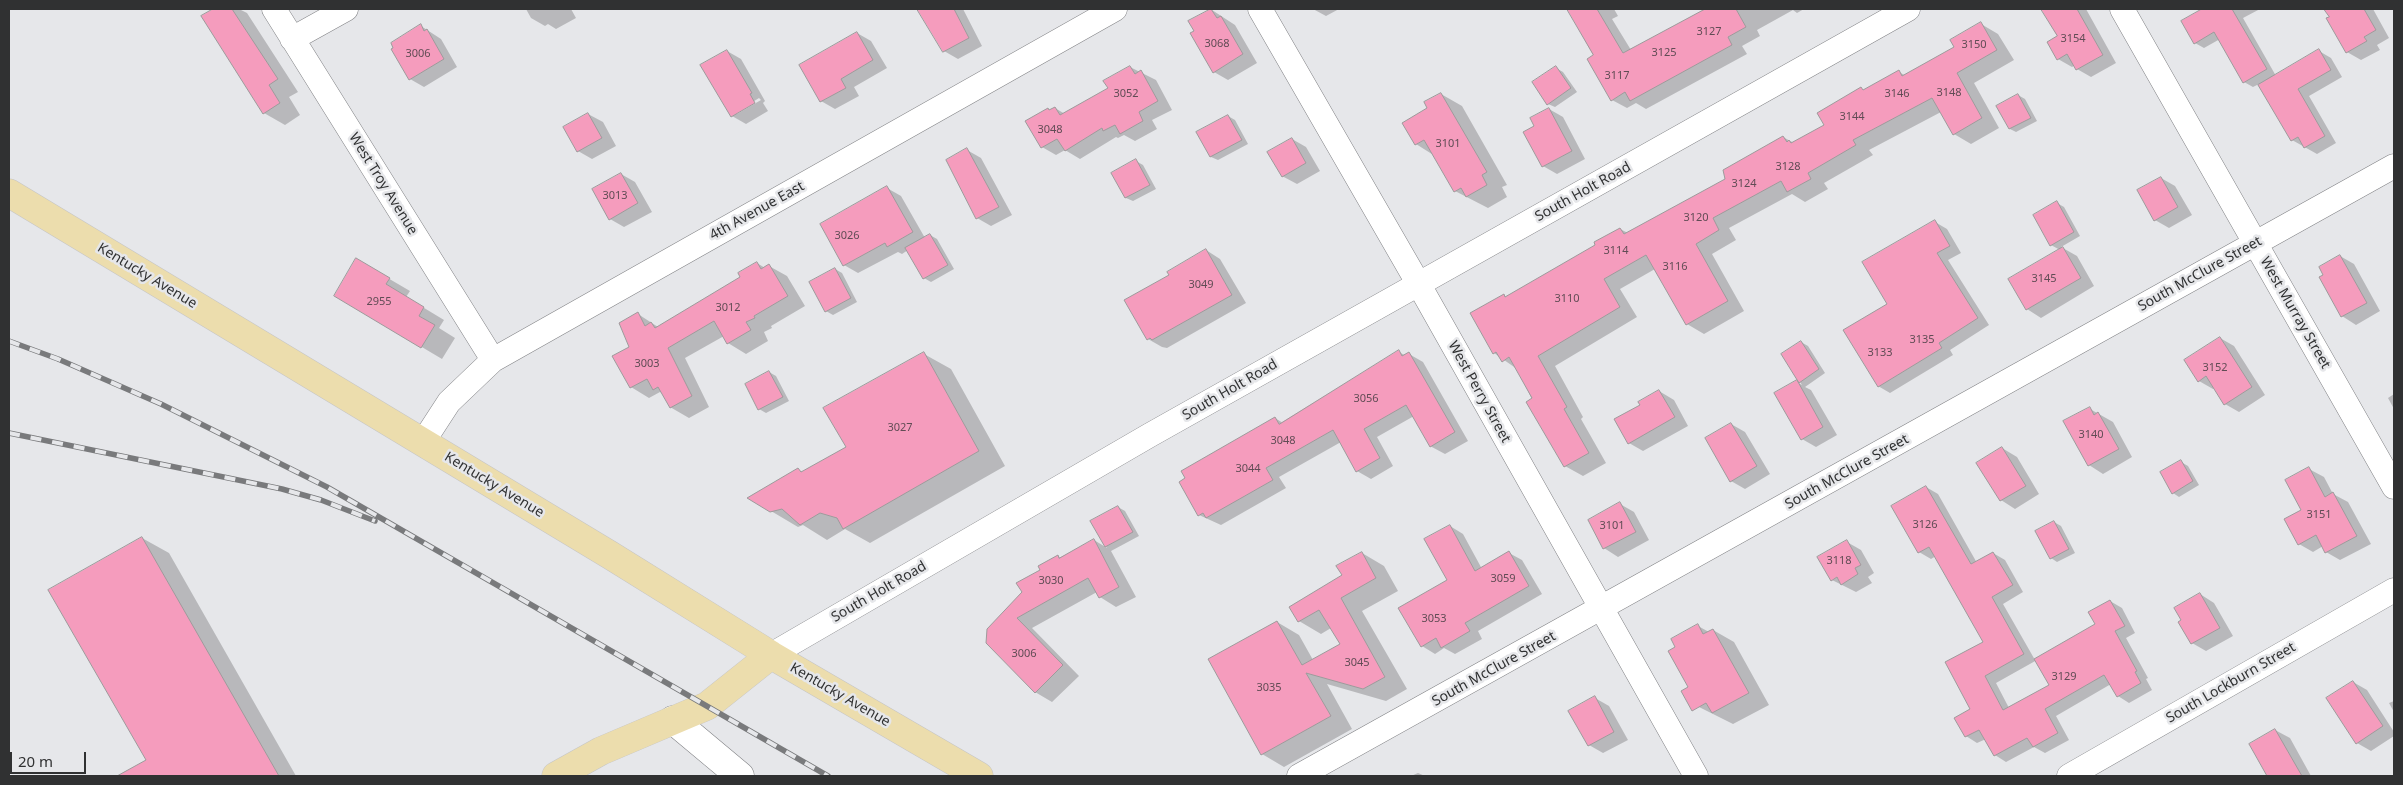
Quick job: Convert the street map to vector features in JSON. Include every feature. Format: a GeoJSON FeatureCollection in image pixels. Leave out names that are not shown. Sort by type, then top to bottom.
{"type":"FeatureCollection","features":[{"type":"Feature","properties":{"kind":"main road","name":"Kentucky Avenue"},"geometry":{"type":"LineString","coordinates":[[9,193],[423,442],[771,655],[979,776]]}},
{"type":"Feature","properties":{"kind":"main road","name":"South Holt Road"},"geometry":{"type":"LineString","coordinates":[[556,776],[601,751],[707,706],[771,655]]}},
{"type":"Feature","properties":{"kind":"street","name":"West Troy Avenue"},"geometry":{"type":"LineString","coordinates":[[274,9],[493,360]]}},
{"type":"Feature","properties":{"kind":"street"},"geometry":{"type":"LineString","coordinates":[[292,39],[346,9]]}},
{"type":"Feature","properties":{"kind":"street","name":"4th Avenue East"},"geometry":{"type":"LineString","coordinates":[[423,442],[449,402],[493,360],[1115,9]]}},
{"type":"Feature","properties":{"kind":"street","name":"West Perry Street"},"geometry":{"type":"LineString","coordinates":[[1260,9],[1418,283],[1696,776]]}},
{"type":"Feature","properties":{"kind":"street","name":"South Holt Road"},"geometry":{"type":"LineString","coordinates":[[771,655],[1418,283],[1908,9]]}},
{"type":"Feature","properties":{"kind":"street","name":"West Murray Street"},"geometry":{"type":"LineString","coordinates":[[2122,9],[2394,487]]}},
{"type":"Feature","properties":{"kind":"street","name":"South McClure Street"},"geometry":{"type":"LineString","coordinates":[[1299,776],[2394,166]]}},
{"type":"Feature","properties":{"kind":"street","name":"South Lockburn Street"},"geometry":{"type":"LineString","coordinates":[[2068,776],[2394,590]]}},
{"type":"Feature","properties":{"kind":"street"},"geometry":{"type":"LineString","coordinates":[[673,720],[740,776]]}},
{"type":"Feature","properties":{"kind":"building"},"geometry":{"type":"Polygon","coordinates":[[[213,9],[232,9],[278,79],[269,85],[280,103],[263,114],[201,16],[213,9]]]}},
{"type":"Feature","properties":{"kind":"building"},"geometry":{"type":"Polygon","coordinates":[[[917,9],[954,9],[969,38],[943,52],[917,9]]]}},
{"type":"Feature","properties":{"kind":"building"},"geometry":{"type":"Polygon","coordinates":[[[1211,9],[1217,18],[1221,16],[1243,54],[1213,73],[1190,33],[1194,31],[1188,21],[1211,9]]]}},
{"type":"Feature","properties":{"kind":"building"},"geometry":{"type":"Polygon","coordinates":[[[1567,9],[1597,9],[1623,53],[1705,9],[1736,9],[1746,27],[1728,37],[1732,45],[1630,101],[1625,92],[1611,101],[1587,59],[1593,55],[1567,9]]]}},
{"type":"Feature","properties":{"kind":"building"},"geometry":{"type":"Polygon","coordinates":[[[2041,9],[2077,9],[2103,55],[2076,70],[2067,54],[2057,60],[2047,42],[2057,36],[2041,9]]]}},
{"type":"Feature","properties":{"kind":"building"},"geometry":{"type":"Polygon","coordinates":[[[2202,9],[2232,9],[2267,69],[2243,83],[2214,32],[2194,44],[2181,21],[2202,9]]]}},
{"type":"Feature","properties":{"kind":"building"},"geometry":{"type":"Polygon","coordinates":[[[2324,9],[2364,9],[2376,30],[2364,37],[2367,41],[2346,53],[2326,18],[2329,17],[2324,9]]]}},
{"type":"Feature","properties":{"kind":"building"},"geometry":{"type":"Polygon","coordinates":[[[1981,22],[1997,50],[1957,73],[1982,118],[1953,135],[1932,98],[1853,140],[1856,145],[1808,173],[1811,179],[1787,192],[1781,181],[1713,218],[1719,230],[1696,244],[1728,301],[1686,325],[1646,255],[1604,279],[1620,307],[1538,356],[1567,407],[1564,409],[1589,453],[1564,467],[1526,402],[1532,398],[1509,357],[1502,362],[1496,352],[1493,354],[1470,313],[1504,294],[1505,297],[1595,245],[1594,242],[1620,228],[1624,234],[1725,179],[1723,170],[1783,136],[1787,142],[1789,140],[1791,143],[1824,125],[1817,113],[1861,87],[1863,90],[1899,70],[1902,76],[1954,47],[1950,40],[1981,22]]]}},
{"type":"Feature","properties":{"kind":"building"},"geometry":{"type":"Polygon","coordinates":[[[421,24],[424,31],[427,29],[444,59],[409,80],[391,49],[393,48],[391,43],[421,24]]]}},
{"type":"Feature","properties":{"kind":"building"},"geometry":{"type":"Polygon","coordinates":[[[857,32],[873,60],[841,79],[846,88],[820,102],[799,65],[857,32]]]}},
{"type":"Feature","properties":{"kind":"building"},"geometry":{"type":"Polygon","coordinates":[[[2319,49],[2331,70],[2298,89],[2325,136],[2304,148],[2298,137],[2291,141],[2258,85],[2319,49]]]}},
{"type":"Feature","properties":{"kind":"building"},"geometry":{"type":"Polygon","coordinates":[[[727,50],[752,93],[750,94],[755,103],[731,117],[700,65],[727,50]]]}},
{"type":"Feature","properties":{"kind":"building"},"geometry":{"type":"Polygon","coordinates":[[[1130,66],[1135,74],[1141,70],[1158,101],[1139,112],[1143,121],[1120,134],[1115,125],[1103,131],[1102,128],[1065,151],[1057,139],[1041,148],[1025,121],[1048,108],[1049,110],[1055,107],[1060,115],[1108,88],[1103,81],[1130,66]]]}},
{"type":"Feature","properties":{"kind":"building"},"geometry":{"type":"Polygon","coordinates":[[[1556,66],[1571,88],[1547,105],[1532,82],[1556,66]]]}},
{"type":"Feature","properties":{"kind":"building"},"geometry":{"type":"Polygon","coordinates":[[[1441,93],[1487,172],[1482,175],[1487,185],[1466,197],[1461,188],[1454,192],[1424,140],[1415,145],[1402,123],[1427,108],[1424,102],[1441,93]]]}},
{"type":"Feature","properties":{"kind":"building"},"geometry":{"type":"Polygon","coordinates":[[[2018,94],[2031,118],[2009,129],[1996,106],[2018,94]]]}},
{"type":"Feature","properties":{"kind":"building"},"geometry":{"type":"Polygon","coordinates":[[[1549,108],[1572,151],[1542,167],[1523,132],[1534,126],[1530,118],[1549,108]]]}},
{"type":"Feature","properties":{"kind":"building"},"geometry":{"type":"Polygon","coordinates":[[[588,113],[602,138],[577,152],[563,127],[588,113]]]}},
{"type":"Feature","properties":{"kind":"building"},"geometry":{"type":"Polygon","coordinates":[[[1228,115],[1242,140],[1210,157],[1196,132],[1228,115]]]}},
{"type":"Feature","properties":{"kind":"building"},"geometry":{"type":"Polygon","coordinates":[[[1292,138],[1306,163],[1282,177],[1267,152],[1292,138]]]}},
{"type":"Feature","properties":{"kind":"building"},"geometry":{"type":"Polygon","coordinates":[[[967,148],[999,207],[976,219],[946,160],[967,148]]]}},
{"type":"Feature","properties":{"kind":"building"},"geometry":{"type":"Polygon","coordinates":[[[1136,159],[1150,185],[1125,198],[1111,173],[1136,159]]]}},
{"type":"Feature","properties":{"kind":"building"},"geometry":{"type":"Polygon","coordinates":[[[621,173],[638,203],[609,220],[592,189],[621,173]]]}},
{"type":"Feature","properties":{"kind":"building"},"geometry":{"type":"Polygon","coordinates":[[[2161,177],[2178,207],[2154,221],[2137,190],[2161,177]]]}},
{"type":"Feature","properties":{"kind":"building"},"geometry":{"type":"Polygon","coordinates":[[[887,186],[913,232],[887,247],[885,243],[843,266],[820,224],[887,186]]]}},
{"type":"Feature","properties":{"kind":"building"},"geometry":{"type":"Polygon","coordinates":[[[2057,201],[2074,232],[2050,246],[2033,215],[2057,201]]]}},
{"type":"Feature","properties":{"kind":"building"},"geometry":{"type":"Polygon","coordinates":[[[1935,220],[1950,246],[1937,253],[1978,318],[1939,343],[1942,348],[1878,387],[1843,330],[1887,304],[1862,262],[1935,220]]]}},
{"type":"Feature","properties":{"kind":"building"},"geometry":{"type":"Polygon","coordinates":[[[930,234],[948,265],[923,279],[905,248],[930,234]]]}},
{"type":"Feature","properties":{"kind":"building"},"geometry":{"type":"Polygon","coordinates":[[[2063,247],[2081,278],[2026,310],[2008,279],[2063,247]]]}},
{"type":"Feature","properties":{"kind":"building"},"geometry":{"type":"Polygon","coordinates":[[[1206,249],[1232,295],[1152,340],[1150,338],[1147,340],[1124,300],[1169,275],[1167,272],[1206,249]]]}},
{"type":"Feature","properties":{"kind":"building"},"geometry":{"type":"Polygon","coordinates":[[[2340,255],[2367,303],[2341,317],[2319,277],[2323,275],[2319,267],[2340,255]]]}},
{"type":"Feature","properties":{"kind":"building"},"geometry":{"type":"Polygon","coordinates":[[[356,258],[390,278],[386,284],[424,307],[419,316],[435,325],[421,348],[334,296],[356,258]]]}},
{"type":"Feature","properties":{"kind":"building"},"geometry":{"type":"Polygon","coordinates":[[[757,262],[761,269],[769,264],[788,296],[746,322],[751,330],[727,344],[714,321],[668,348],[692,396],[670,408],[658,387],[653,390],[647,379],[630,388],[612,356],[629,347],[619,323],[638,312],[645,326],[651,322],[655,328],[740,277],[738,273],[757,262]]]}},
{"type":"Feature","properties":{"kind":"building"},"geometry":{"type":"Polygon","coordinates":[[[835,268],[851,298],[825,312],[809,282],[835,268]]]}},
{"type":"Feature","properties":{"kind":"building"},"geometry":{"type":"Polygon","coordinates":[[[2220,337],[2252,387],[2224,405],[2206,376],[2198,382],[2184,360],[2220,337]]]}},
{"type":"Feature","properties":{"kind":"building"},"geometry":{"type":"Polygon","coordinates":[[[1801,341],[1819,369],[1799,383],[1781,354],[1801,341]]]}},
{"type":"Feature","properties":{"kind":"building"},"geometry":{"type":"Polygon","coordinates":[[[1399,350],[1402,356],[1409,352],[1455,432],[1430,447],[1406,405],[1364,429],[1380,458],[1356,472],[1333,430],[1266,468],[1273,480],[1206,518],[1203,513],[1198,516],[1179,482],[1185,478],[1181,471],[1275,417],[1279,424],[1399,350]]]}},
{"type":"Feature","properties":{"kind":"building"},"geometry":{"type":"Polygon","coordinates":[[[924,352],[979,451],[843,529],[837,518],[820,513],[800,525],[782,509],[770,512],[747,498],[798,468],[801,472],[846,447],[823,408],[924,352]]]}},
{"type":"Feature","properties":{"kind":"building"},"geometry":{"type":"Polygon","coordinates":[[[769,371],[783,397],[758,410],[745,384],[769,371]]]}},
{"type":"Feature","properties":{"kind":"building"},"geometry":{"type":"Polygon","coordinates":[[[1797,380],[1823,427],[1801,440],[1774,393],[1797,380]]]}},
{"type":"Feature","properties":{"kind":"building"},"geometry":{"type":"Polygon","coordinates":[[[1659,390],[1675,417],[1628,444],[1614,419],[1640,405],[1638,402],[1659,390]]]}},
{"type":"Feature","properties":{"kind":"building"},"geometry":{"type":"Polygon","coordinates":[[[2090,407],[2094,415],[2098,412],[2119,449],[2088,466],[2063,421],[2090,407]]]}},
{"type":"Feature","properties":{"kind":"building"},"geometry":{"type":"Polygon","coordinates":[[[1731,423],[1757,466],[1730,482],[1705,438],[1731,423]]]}},
{"type":"Feature","properties":{"kind":"building"},"geometry":{"type":"Polygon","coordinates":[[[2002,447],[2026,486],[2000,501],[1976,463],[2002,447]]]}},
{"type":"Feature","properties":{"kind":"building"},"geometry":{"type":"Polygon","coordinates":[[[2181,460],[2193,481],[2172,494],[2160,472],[2181,460]]]}},
{"type":"Feature","properties":{"kind":"building"},"geometry":{"type":"Polygon","coordinates":[[[2309,467],[2325,497],[2333,492],[2357,536],[2325,553],[2316,535],[2298,545],[2284,519],[2301,510],[2285,480],[2309,467]]]}},
{"type":"Feature","properties":{"kind":"building"},"geometry":{"type":"Polygon","coordinates":[[[1926,486],[1971,564],[1993,552],[2013,585],[1992,597],[2024,654],[1985,676],[2003,710],[2049,685],[2034,659],[2095,624],[2088,612],[2110,600],[2125,626],[2115,631],[2137,671],[2135,672],[2141,683],[2117,697],[2104,675],[2045,709],[2058,733],[2033,747],[2027,738],[1994,756],[1979,730],[1965,737],[1954,718],[1970,709],[1945,662],[1983,642],[1929,547],[1918,553],[1891,506],[1926,486]]]}},
{"type":"Feature","properties":{"kind":"building"},"geometry":{"type":"Polygon","coordinates":[[[1620,502],[1636,532],[1603,549],[1588,520],[1620,502]]]}},
{"type":"Feature","properties":{"kind":"building"},"geometry":{"type":"Polygon","coordinates":[[[1118,506],[1133,532],[1105,547],[1090,521],[1118,506]]]}},
{"type":"Feature","properties":{"kind":"building"},"geometry":{"type":"Polygon","coordinates":[[[2054,521],[2069,549],[2050,559],[2035,531],[2054,521]]]}},
{"type":"Feature","properties":{"kind":"building"},"geometry":{"type":"Polygon","coordinates":[[[1450,525],[1475,571],[1509,551],[1529,586],[1465,623],[1470,631],[1441,648],[1436,638],[1421,647],[1398,608],[1447,580],[1424,539],[1450,525]]]}},
{"type":"Feature","properties":{"kind":"building"},"geometry":{"type":"Polygon","coordinates":[[[142,537],[279,776],[117,776],[146,760],[48,590],[142,537]]]}},
{"type":"Feature","properties":{"kind":"building"},"geometry":{"type":"Polygon","coordinates":[[[1094,539],[1119,587],[1099,598],[1088,578],[1017,618],[1063,665],[1035,693],[986,643],[987,629],[1022,592],[1016,583],[1040,570],[1038,566],[1058,555],[1059,558],[1094,539]]]}},
{"type":"Feature","properties":{"kind":"building"},"geometry":{"type":"Polygon","coordinates":[[[1847,540],[1861,565],[1855,568],[1858,574],[1841,585],[1837,577],[1831,581],[1817,557],[1847,540]]]}},
{"type":"Feature","properties":{"kind":"building"},"geometry":{"type":"Polygon","coordinates":[[[1362,552],[1376,578],[1341,598],[1385,677],[1363,689],[1306,673],[1331,716],[1261,755],[1208,659],[1277,621],[1302,665],[1340,644],[1319,610],[1298,622],[1289,607],[1342,575],[1336,566],[1362,552]]]}},
{"type":"Feature","properties":{"kind":"building"},"geometry":{"type":"Polygon","coordinates":[[[2200,593],[2220,628],[2191,644],[2178,622],[2181,620],[2174,608],[2200,593]]]}},
{"type":"Feature","properties":{"kind":"building"},"geometry":{"type":"Polygon","coordinates":[[[1698,624],[1703,634],[1713,629],[1749,693],[1712,713],[1706,703],[1692,711],[1681,691],[1688,687],[1668,651],[1675,647],[1671,639],[1698,624]]]}},
{"type":"Feature","properties":{"kind":"building"},"geometry":{"type":"Polygon","coordinates":[[[2353,681],[2383,726],[2356,744],[2326,698],[2353,681]]]}},
{"type":"Feature","properties":{"kind":"building"},"geometry":{"type":"Polygon","coordinates":[[[1595,696],[1614,732],[1588,746],[1568,711],[1595,696]]]}},
{"type":"Feature","properties":{"kind":"building"},"geometry":{"type":"Polygon","coordinates":[[[2275,729],[2302,776],[2267,776],[2249,744],[2275,729]]]}},
{"type":"Feature","properties":{"kind":"railway"},"geometry":{"type":"LineString","coordinates":[[9,341],[58,359],[161,404],[327,487],[828,776]]}},
{"type":"Feature","properties":{"kind":"railway"},"geometry":{"type":"LineString","coordinates":[[9,433],[282,489],[321,500],[375,521]]}}]}
